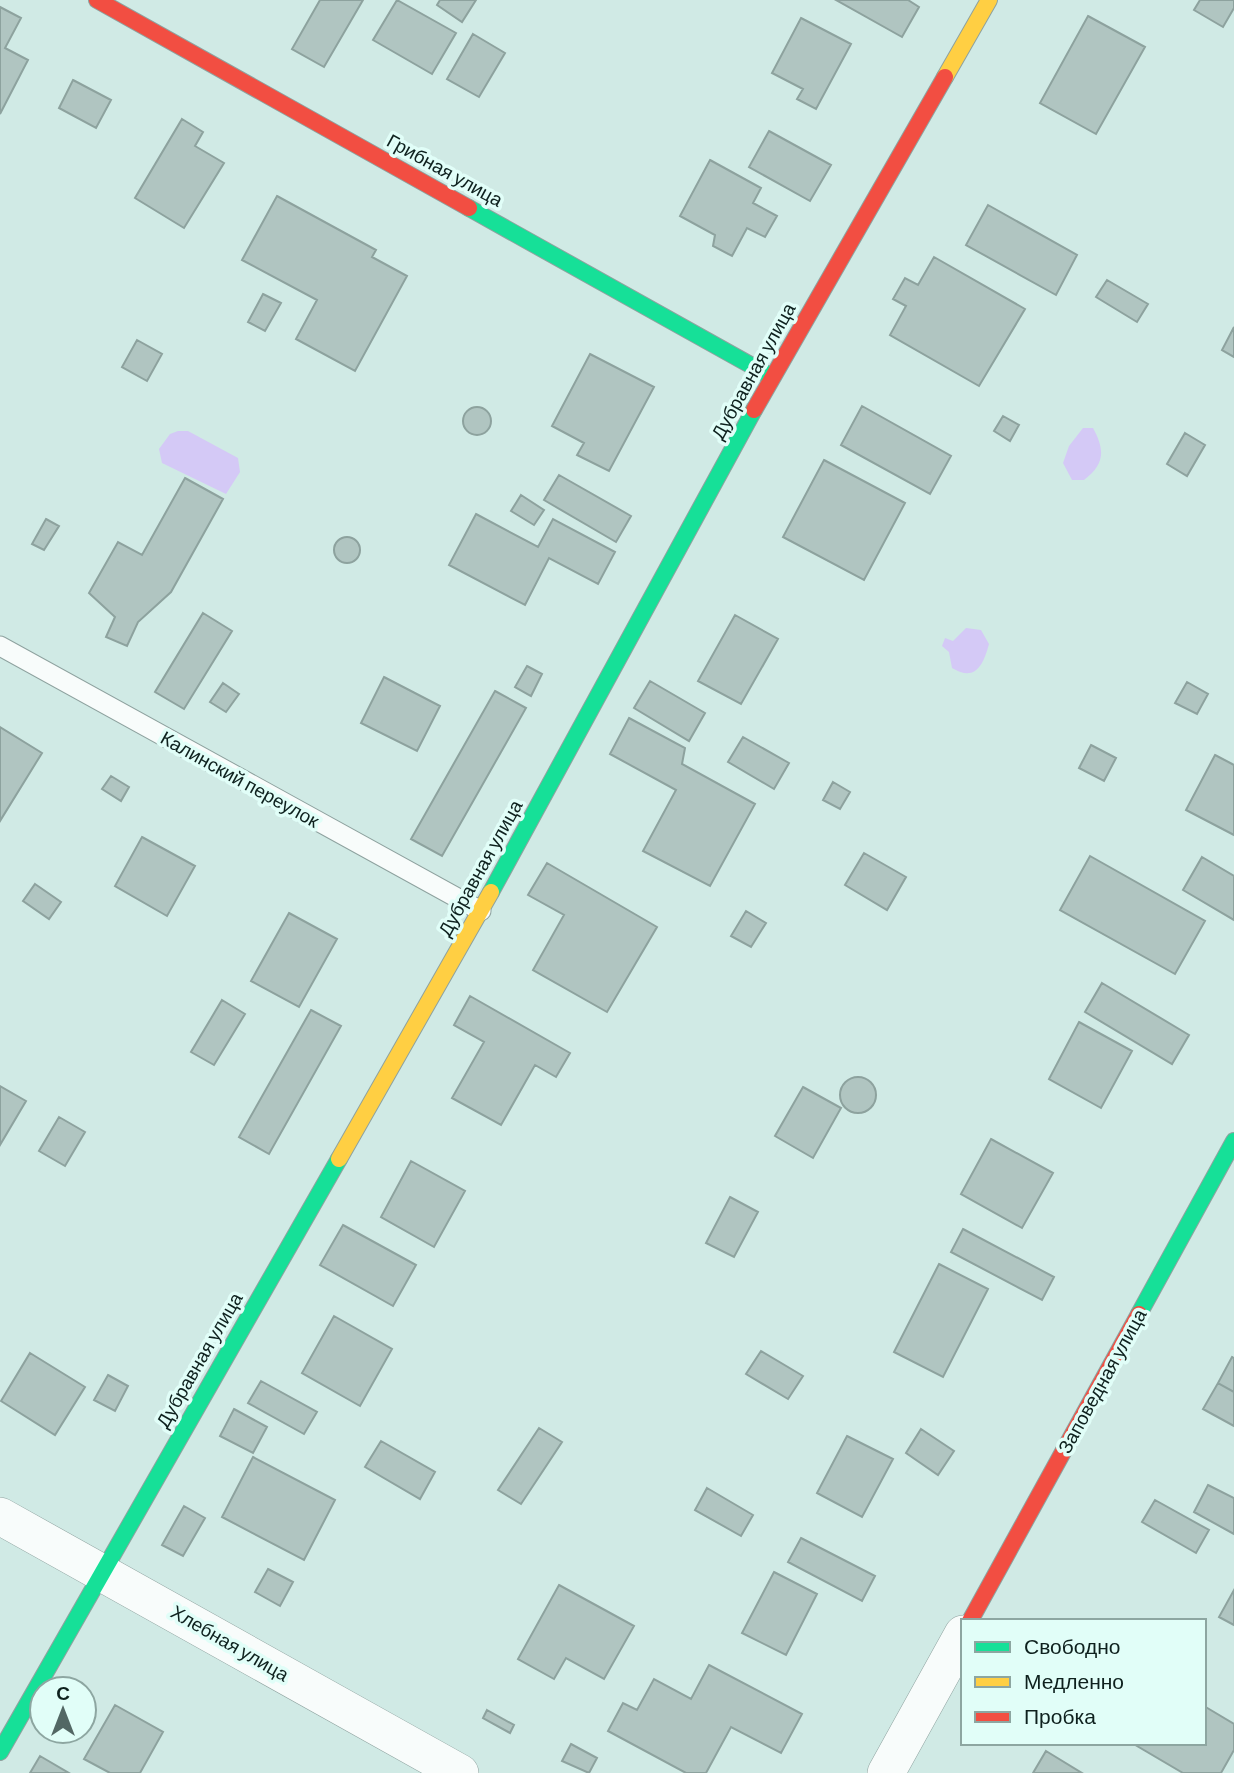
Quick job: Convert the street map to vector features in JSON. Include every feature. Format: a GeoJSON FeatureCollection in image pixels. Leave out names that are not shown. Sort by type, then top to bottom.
{"type":"FeatureCollection","features":[{"type":"Feature","properties":{"kind":"street","name":"Грибная улица"},"geometry":{"type":"LineString","coordinates":[[97,0],[772,377]]}},
{"type":"Feature","properties":{"kind":"street","name":"Дубравная улица"},"geometry":{"type":"LineString","coordinates":[[0,1752],[481,911],[772,377],[989,0]]}},
{"type":"Feature","properties":{"kind":"street","name":"Заповедная улица"},"geometry":{"type":"LineString","coordinates":[[971,1619],[1234,1141]]}},
{"type":"Feature","properties":{"kind":"street","name":"Хлебная улица"},"geometry":{"type":"LineString","coordinates":[[0,1516],[460,1773]]}},
{"type":"Feature","properties":{"kind":"street"},"geometry":{"type":"LineString","coordinates":[[886,1773],[961,1638]]}},
{"type":"Feature","properties":{"kind":"lane","name":"Калинский переулок"},"geometry":{"type":"LineString","coordinates":[[0,646],[481,911]]}},
{"type":"Feature","properties":{"kind":"shaded area"},"geometry":{"type":"Polygon","coordinates":[[[1083,428],[1093,428],[1100,443],[1101,456],[1096,468],[1084,480],[1072,480],[1063,463],[1069,446],[1083,428]]]}},
{"type":"Feature","properties":{"kind":"shaded area"},"geometry":{"type":"Polygon","coordinates":[[[188,431],[238,458],[240,472],[226,494],[162,463],[159,449],[170,434],[188,431]]]}},
{"type":"Feature","properties":{"kind":"shaded area"},"geometry":{"type":"Polygon","coordinates":[[[966,628],[981,630],[989,644],[981,665],[977,670],[967,673],[952,668],[949,652],[942,646],[945,638],[953,641],[966,628]]]}},
{"type":"Feature","properties":{"kind":"building"},"geometry":{"type":"Polygon","coordinates":[[[320,0],[363,0],[324,67],[292,49],[320,0]]]}},
{"type":"Feature","properties":{"kind":"building"},"geometry":{"type":"Polygon","coordinates":[[[397,0],[456,33],[432,74],[373,40],[397,0]]]}},
{"type":"Feature","properties":{"kind":"building"},"geometry":{"type":"Polygon","coordinates":[[[440,0],[476,0],[462,22],[437,5],[440,0]]]}},
{"type":"Feature","properties":{"kind":"building"},"geometry":{"type":"Polygon","coordinates":[[[836,0],[908,0],[919,7],[902,37],[836,0]]]}},
{"type":"Feature","properties":{"kind":"building"},"geometry":{"type":"Polygon","coordinates":[[[1200,0],[1234,0],[1234,8],[1223,27],[1194,10],[1200,0]]]}},
{"type":"Feature","properties":{"kind":"building"},"geometry":{"type":"Polygon","coordinates":[[[0,7],[21,18],[5,48],[28,60],[0,114],[0,7]]]}},
{"type":"Feature","properties":{"kind":"building"},"geometry":{"type":"Polygon","coordinates":[[[1088,16],[1145,47],[1096,134],[1040,103],[1088,16]]]}},
{"type":"Feature","properties":{"kind":"building"},"geometry":{"type":"Polygon","coordinates":[[[801,18],[851,44],[816,109],[797,99],[803,89],[772,73],[801,18]]]}},
{"type":"Feature","properties":{"kind":"building"},"geometry":{"type":"Polygon","coordinates":[[[473,34],[505,53],[479,97],[447,79],[473,34]]]}},
{"type":"Feature","properties":{"kind":"building"},"geometry":{"type":"Polygon","coordinates":[[[73,80],[111,100],[96,128],[59,108],[73,80]]]}},
{"type":"Feature","properties":{"kind":"building"},"geometry":{"type":"Polygon","coordinates":[[[182,119],[203,132],[195,146],[224,163],[184,228],[135,198],[182,119]]]}},
{"type":"Feature","properties":{"kind":"building"},"geometry":{"type":"Polygon","coordinates":[[[769,131],[831,165],[810,201],[749,167],[769,131]]]}},
{"type":"Feature","properties":{"kind":"building"},"geometry":{"type":"Polygon","coordinates":[[[710,160],[761,188],[753,203],[777,216],[765,237],[747,228],[732,256],[713,246],[715,235],[680,216],[710,160]]]}},
{"type":"Feature","properties":{"kind":"building"},"geometry":{"type":"Polygon","coordinates":[[[277,196],[376,250],[372,257],[407,276],[355,371],[296,339],[317,300],[242,260],[277,196]]]}},
{"type":"Feature","properties":{"kind":"building"},"geometry":{"type":"Polygon","coordinates":[[[988,205],[1077,255],[1056,295],[966,245],[988,205]]]}},
{"type":"Feature","properties":{"kind":"building"},"geometry":{"type":"Polygon","coordinates":[[[934,257],[1025,309],[979,386],[890,335],[906,306],[893,299],[905,278],[918,285],[934,257]]]}},
{"type":"Feature","properties":{"kind":"building"},"geometry":{"type":"Polygon","coordinates":[[[1107,280],[1148,304],[1137,322],[1096,297],[1107,280]]]}},
{"type":"Feature","properties":{"kind":"building"},"geometry":{"type":"Polygon","coordinates":[[[263,294],[281,303],[265,331],[248,322],[263,294]]]}},
{"type":"Feature","properties":{"kind":"building"},"geometry":{"type":"Polygon","coordinates":[[[1234,327],[1234,357],[1222,350],[1234,327]]]}},
{"type":"Feature","properties":{"kind":"building"},"geometry":{"type":"Polygon","coordinates":[[[137,340],[162,354],[147,381],[122,367],[137,340]]]}},
{"type":"Feature","properties":{"kind":"building"},"geometry":{"type":"Polygon","coordinates":[[[590,354],[654,387],[609,471],[577,455],[584,443],[552,426],[590,354]]]}},
{"type":"Feature","properties":{"kind":"building"},"geometry":{"type":"Polygon","coordinates":[[[862,406],[951,456],[930,494],[841,445],[862,406]]]}},
{"type":"Feature","properties":{"kind":"building"},"geometry":{"type":"Polygon","coordinates":[[[477,407],[487,411],[491,421],[487,431],[477,435],[467,431],[463,421],[467,411],[477,407]]]}},
{"type":"Feature","properties":{"kind":"building"},"geometry":{"type":"Polygon","coordinates":[[[1003,416],[1019,425],[1010,441],[994,431],[1003,416]]]}},
{"type":"Feature","properties":{"kind":"building"},"geometry":{"type":"Polygon","coordinates":[[[1185,433],[1205,445],[1187,476],[1167,464],[1185,433]]]}},
{"type":"Feature","properties":{"kind":"building"},"geometry":{"type":"Polygon","coordinates":[[[824,460],[905,503],[864,580],[783,537],[824,460]]]}},
{"type":"Feature","properties":{"kind":"building"},"geometry":{"type":"Polygon","coordinates":[[[559,475],[631,516],[616,542],[544,500],[559,475]]]}},
{"type":"Feature","properties":{"kind":"building"},"geometry":{"type":"Polygon","coordinates":[[[185,478],[223,499],[171,592],[138,622],[127,646],[106,637],[115,617],[89,593],[118,542],[142,555],[185,478]]]}},
{"type":"Feature","properties":{"kind":"building"},"geometry":{"type":"Polygon","coordinates":[[[521,495],[544,510],[534,525],[511,511],[521,495]]]}},
{"type":"Feature","properties":{"kind":"building"},"geometry":{"type":"Polygon","coordinates":[[[476,514],[538,547],[553,519],[615,552],[598,584],[549,558],[525,605],[449,565],[476,514]]]}},
{"type":"Feature","properties":{"kind":"building"},"geometry":{"type":"Polygon","coordinates":[[[46,519],[59,526],[44,550],[32,544],[46,519]]]}},
{"type":"Feature","properties":{"kind":"building"},"geometry":{"type":"Polygon","coordinates":[[[347,537],[356,541],[360,550],[356,559],[347,563],[338,559],[334,550],[338,541],[347,537]]]}},
{"type":"Feature","properties":{"kind":"building"},"geometry":{"type":"Polygon","coordinates":[[[203,613],[232,631],[184,709],[155,692],[203,613]]]}},
{"type":"Feature","properties":{"kind":"building"},"geometry":{"type":"Polygon","coordinates":[[[735,615],[778,639],[741,704],[698,681],[735,615]]]}},
{"type":"Feature","properties":{"kind":"building"},"geometry":{"type":"Polygon","coordinates":[[[527,666],[542,674],[531,696],[515,687],[527,666]]]}},
{"type":"Feature","properties":{"kind":"building"},"geometry":{"type":"Polygon","coordinates":[[[384,677],[440,706],[417,751],[361,723],[384,677]]]}},
{"type":"Feature","properties":{"kind":"building"},"geometry":{"type":"Polygon","coordinates":[[[650,681],[705,713],[689,741],[634,708],[650,681]]]}},
{"type":"Feature","properties":{"kind":"building"},"geometry":{"type":"Polygon","coordinates":[[[1187,682],[1208,694],[1197,714],[1175,703],[1187,682]]]}},
{"type":"Feature","properties":{"kind":"building"},"geometry":{"type":"Polygon","coordinates":[[[223,683],[239,694],[226,712],[210,702],[223,683]]]}},
{"type":"Feature","properties":{"kind":"building"},"geometry":{"type":"Polygon","coordinates":[[[495,691],[526,708],[442,856],[411,839],[495,691]]]}},
{"type":"Feature","properties":{"kind":"building"},"geometry":{"type":"Polygon","coordinates":[[[629,718],[685,748],[682,764],[755,804],[710,886],[643,851],[676,790],[610,754],[629,718]]]}},
{"type":"Feature","properties":{"kind":"building"},"geometry":{"type":"Polygon","coordinates":[[[0,727],[42,753],[0,821],[0,727]]]}},
{"type":"Feature","properties":{"kind":"building"},"geometry":{"type":"Polygon","coordinates":[[[743,737],[789,763],[774,789],[728,762],[743,737]]]}},
{"type":"Feature","properties":{"kind":"building"},"geometry":{"type":"Polygon","coordinates":[[[1091,745],[1116,758],[1104,781],[1079,768],[1091,745]]]}},
{"type":"Feature","properties":{"kind":"building"},"geometry":{"type":"Polygon","coordinates":[[[1215,755],[1234,765],[1234,835],[1186,810],[1215,755]]]}},
{"type":"Feature","properties":{"kind":"building"},"geometry":{"type":"Polygon","coordinates":[[[111,776],[129,787],[121,801],[102,789],[111,776]]]}},
{"type":"Feature","properties":{"kind":"building"},"geometry":{"type":"Polygon","coordinates":[[[833,782],[850,792],[840,809],[823,800],[833,782]]]}},
{"type":"Feature","properties":{"kind":"building"},"geometry":{"type":"Polygon","coordinates":[[[142,837],[195,866],[167,916],[115,886],[142,837]]]}},
{"type":"Feature","properties":{"kind":"building"},"geometry":{"type":"Polygon","coordinates":[[[864,853],[906,877],[887,910],[845,885],[864,853]]]}},
{"type":"Feature","properties":{"kind":"building"},"geometry":{"type":"Polygon","coordinates":[[[1090,856],[1205,921],[1175,974],[1060,910],[1090,856]]]}},
{"type":"Feature","properties":{"kind":"building"},"geometry":{"type":"Polygon","coordinates":[[[1202,857],[1234,876],[1234,920],[1183,890],[1202,857]]]}},
{"type":"Feature","properties":{"kind":"building"},"geometry":{"type":"Polygon","coordinates":[[[547,863],[657,927],[607,1012],[533,970],[564,915],[528,895],[547,863]]]}},
{"type":"Feature","properties":{"kind":"building"},"geometry":{"type":"Polygon","coordinates":[[[35,884],[61,902],[49,919],[23,901],[35,884]]]}},
{"type":"Feature","properties":{"kind":"building"},"geometry":{"type":"Polygon","coordinates":[[[746,911],[766,923],[751,947],[731,936],[746,911]]]}},
{"type":"Feature","properties":{"kind":"building"},"geometry":{"type":"Polygon","coordinates":[[[289,913],[337,939],[299,1007],[251,981],[289,913]]]}},
{"type":"Feature","properties":{"kind":"building"},"geometry":{"type":"Polygon","coordinates":[[[1102,983],[1189,1035],[1172,1064],[1085,1012],[1102,983]]]}},
{"type":"Feature","properties":{"kind":"building"},"geometry":{"type":"Polygon","coordinates":[[[470,996],[570,1053],[556,1077],[535,1065],[501,1125],[452,1098],[484,1042],[454,1025],[470,996]]]}},
{"type":"Feature","properties":{"kind":"building"},"geometry":{"type":"Polygon","coordinates":[[[222,1000],[245,1014],[214,1065],[191,1052],[222,1000]]]}},
{"type":"Feature","properties":{"kind":"building"},"geometry":{"type":"Polygon","coordinates":[[[311,1010],[341,1026],[269,1154],[239,1137],[311,1010]]]}},
{"type":"Feature","properties":{"kind":"building"},"geometry":{"type":"Polygon","coordinates":[[[1079,1022],[1132,1051],[1101,1108],[1049,1079],[1079,1022]]]}},
{"type":"Feature","properties":{"kind":"building"},"geometry":{"type":"Polygon","coordinates":[[[858,1077],[871,1082],[876,1095],[871,1108],[858,1113],[845,1108],[840,1095],[845,1082],[858,1077]]]}},
{"type":"Feature","properties":{"kind":"building"},"geometry":{"type":"Polygon","coordinates":[[[0,1086],[26,1101],[0,1145],[0,1086]]]}},
{"type":"Feature","properties":{"kind":"building"},"geometry":{"type":"Polygon","coordinates":[[[803,1087],[841,1108],[813,1158],[775,1136],[803,1087]]]}},
{"type":"Feature","properties":{"kind":"building"},"geometry":{"type":"Polygon","coordinates":[[[59,1117],[85,1132],[65,1166],[39,1151],[59,1117]]]}},
{"type":"Feature","properties":{"kind":"building"},"geometry":{"type":"Polygon","coordinates":[[[991,1139],[1053,1173],[1022,1228],[961,1194],[991,1139]]]}},
{"type":"Feature","properties":{"kind":"building"},"geometry":{"type":"Polygon","coordinates":[[[411,1161],[465,1191],[434,1247],[381,1217],[411,1161]]]}},
{"type":"Feature","properties":{"kind":"building"},"geometry":{"type":"Polygon","coordinates":[[[730,1197],[758,1212],[734,1257],[706,1243],[730,1197]]]}},
{"type":"Feature","properties":{"kind":"building"},"geometry":{"type":"Polygon","coordinates":[[[343,1225],[416,1265],[393,1306],[320,1265],[343,1225]]]}},
{"type":"Feature","properties":{"kind":"building"},"geometry":{"type":"Polygon","coordinates":[[[963,1229],[1054,1277],[1042,1300],[951,1252],[963,1229]]]}},
{"type":"Feature","properties":{"kind":"building"},"geometry":{"type":"Polygon","coordinates":[[[939,1264],[988,1289],[943,1377],[894,1352],[939,1264]]]}},
{"type":"Feature","properties":{"kind":"building"},"geometry":{"type":"Polygon","coordinates":[[[334,1316],[392,1349],[360,1406],[302,1373],[334,1316]]]}},
{"type":"Feature","properties":{"kind":"building"},"geometry":{"type":"Polygon","coordinates":[[[761,1351],[803,1376],[788,1399],[746,1374],[761,1351]]]}},
{"type":"Feature","properties":{"kind":"building"},"geometry":{"type":"Polygon","coordinates":[[[30,1353],[85,1387],[55,1435],[1,1401],[30,1353]]]}},
{"type":"Feature","properties":{"kind":"building"},"geometry":{"type":"Polygon","coordinates":[[[1232,1357],[1234,1358],[1234,1392],[1218,1383],[1232,1357]]]}},
{"type":"Feature","properties":{"kind":"building"},"geometry":{"type":"Polygon","coordinates":[[[108,1375],[128,1386],[115,1411],[94,1400],[108,1375]]]}},
{"type":"Feature","properties":{"kind":"building"},"geometry":{"type":"Polygon","coordinates":[[[261,1381],[317,1412],[304,1434],[248,1403],[261,1381]]]}},
{"type":"Feature","properties":{"kind":"building"},"geometry":{"type":"Polygon","coordinates":[[[1218,1383],[1234,1392],[1234,1426],[1203,1409],[1218,1383]]]}},
{"type":"Feature","properties":{"kind":"building"},"geometry":{"type":"Polygon","coordinates":[[[234,1409],[267,1427],[253,1453],[220,1436],[234,1409]]]}},
{"type":"Feature","properties":{"kind":"building"},"geometry":{"type":"Polygon","coordinates":[[[539,1428],[562,1442],[521,1504],[498,1490],[539,1428]]]}},
{"type":"Feature","properties":{"kind":"building"},"geometry":{"type":"Polygon","coordinates":[[[921,1429],[954,1451],[938,1475],[906,1453],[921,1429]]]}},
{"type":"Feature","properties":{"kind":"building"},"geometry":{"type":"Polygon","coordinates":[[[847,1436],[893,1459],[862,1517],[817,1493],[847,1436]]]}},
{"type":"Feature","properties":{"kind":"building"},"geometry":{"type":"Polygon","coordinates":[[[381,1441],[435,1472],[420,1499],[365,1467],[381,1441]]]}},
{"type":"Feature","properties":{"kind":"building"},"geometry":{"type":"Polygon","coordinates":[[[253,1457],[335,1500],[304,1560],[222,1517],[253,1457]]]}},
{"type":"Feature","properties":{"kind":"building"},"geometry":{"type":"Polygon","coordinates":[[[1208,1485],[1234,1498],[1234,1534],[1194,1512],[1208,1485]]]}},
{"type":"Feature","properties":{"kind":"building"},"geometry":{"type":"Polygon","coordinates":[[[707,1488],[753,1515],[741,1536],[695,1510],[707,1488]]]}},
{"type":"Feature","properties":{"kind":"building"},"geometry":{"type":"Polygon","coordinates":[[[1155,1500],[1209,1530],[1196,1553],[1142,1522],[1155,1500]]]}},
{"type":"Feature","properties":{"kind":"building"},"geometry":{"type":"Polygon","coordinates":[[[184,1506],[205,1518],[183,1556],[162,1545],[184,1506]]]}},
{"type":"Feature","properties":{"kind":"building"},"geometry":{"type":"Polygon","coordinates":[[[801,1538],[875,1576],[862,1601],[788,1562],[801,1538]]]}},
{"type":"Feature","properties":{"kind":"building"},"geometry":{"type":"Polygon","coordinates":[[[268,1569],[293,1582],[280,1606],[255,1592],[268,1569]]]}},
{"type":"Feature","properties":{"kind":"building"},"geometry":{"type":"Polygon","coordinates":[[[774,1572],[817,1594],[786,1655],[742,1633],[774,1572]]]}},
{"type":"Feature","properties":{"kind":"building"},"geometry":{"type":"Polygon","coordinates":[[[559,1585],[634,1626],[604,1679],[566,1658],[554,1679],[518,1659],[559,1585]]]}},
{"type":"Feature","properties":{"kind":"building"},"geometry":{"type":"Polygon","coordinates":[[[1234,1590],[1234,1625],[1219,1617],[1234,1590]]]}},
{"type":"Feature","properties":{"kind":"building"},"geometry":{"type":"Polygon","coordinates":[[[709,1665],[802,1714],[781,1753],[731,1727],[706,1773],[686,1773],[608,1731],[623,1703],[637,1710],[654,1679],[691,1699],[709,1665]]]}},
{"type":"Feature","properties":{"kind":"building"},"geometry":{"type":"Polygon","coordinates":[[[115,1705],[163,1732],[140,1773],[110,1773],[84,1759],[92,1745],[98,1745],[98,1735],[115,1705]]]}},
{"type":"Feature","properties":{"kind":"building"},"geometry":{"type":"Polygon","coordinates":[[[1206,1707],[1234,1724],[1234,1750],[1221,1773],[1183,1773],[1135,1745],[1206,1745],[1206,1707]]]}},
{"type":"Feature","properties":{"kind":"building"},"geometry":{"type":"Polygon","coordinates":[[[487,1710],[514,1725],[510,1733],[483,1718],[487,1710]]]}},
{"type":"Feature","properties":{"kind":"building"},"geometry":{"type":"Polygon","coordinates":[[[571,1744],[597,1758],[589,1773],[562,1761],[571,1744]]]}},
{"type":"Feature","properties":{"kind":"building"},"geometry":{"type":"Polygon","coordinates":[[[1046,1751],[1082,1773],[1033,1773],[1046,1751]]]}},
{"type":"Feature","properties":{"kind":"building"},"geometry":{"type":"Polygon","coordinates":[[[40,1756],[69,1773],[30,1773],[40,1756]]]}},
{"type":"Feature","properties":{"kind":"traffic: fast"},"geometry":{"type":"LineString","coordinates":[[469,208],[772,377]]}},
{"type":"Feature","properties":{"kind":"traffic: fast"},"geometry":{"type":"LineString","coordinates":[[491,892],[754,410]]}},
{"type":"Feature","properties":{"kind":"traffic: fast"},"geometry":{"type":"LineString","coordinates":[[1139,1314],[1234,1141]]}},
{"type":"Feature","properties":{"kind":"traffic: fast"},"geometry":{"type":"LineString","coordinates":[[0,1752],[339,1159]]}},
{"type":"Feature","properties":{"kind":"traffic: slow"},"geometry":{"type":"LineString","coordinates":[[945,77],[989,0]]}},
{"type":"Feature","properties":{"kind":"traffic: slow"},"geometry":{"type":"LineString","coordinates":[[339,1159],[491,892]]}},
{"type":"Feature","properties":{"kind":"traffic: jam"},"geometry":{"type":"LineString","coordinates":[[97,0],[469,208]]}},
{"type":"Feature","properties":{"kind":"traffic: jam"},"geometry":{"type":"LineString","coordinates":[[754,410],[945,77]]}},
{"type":"Feature","properties":{"kind":"traffic: jam"},"geometry":{"type":"LineString","coordinates":[[971,1619],[1139,1314]]}}]}
